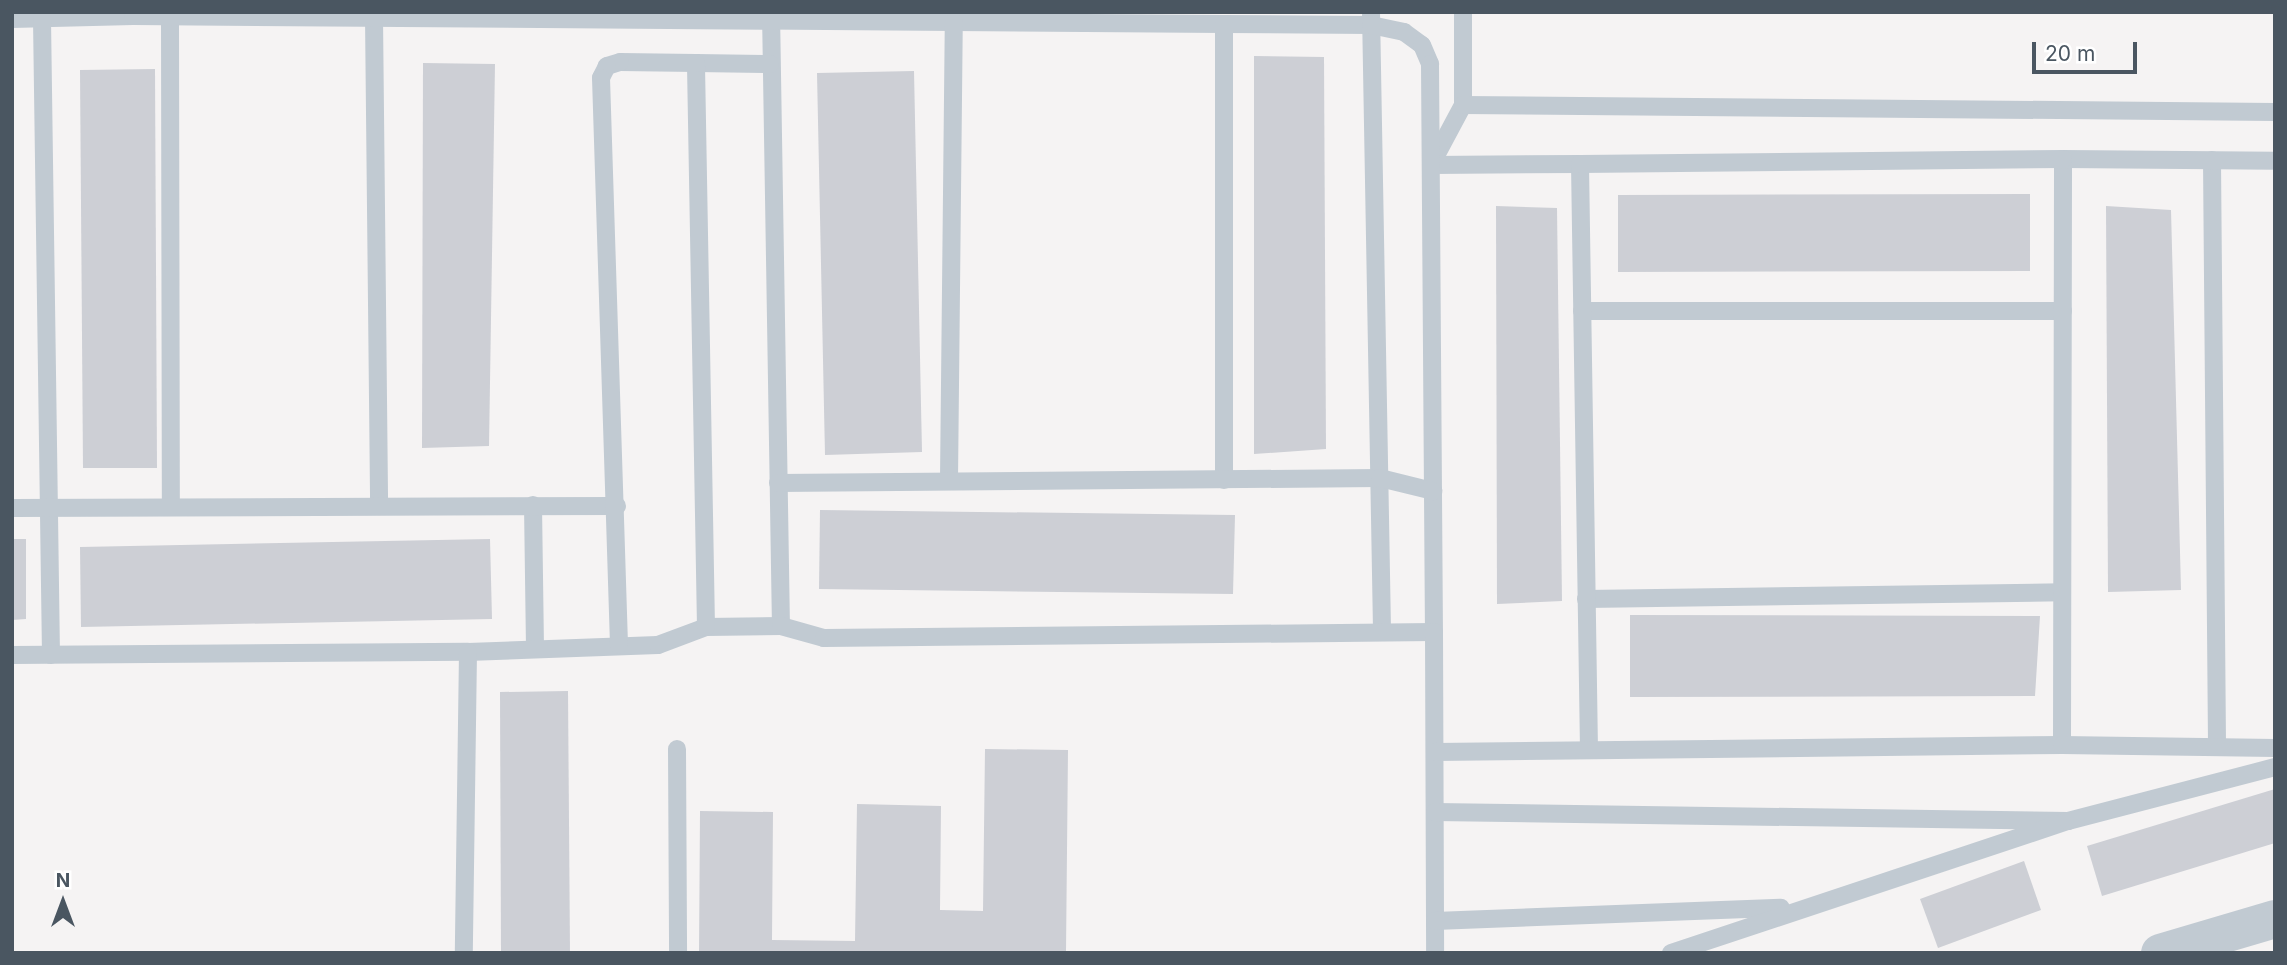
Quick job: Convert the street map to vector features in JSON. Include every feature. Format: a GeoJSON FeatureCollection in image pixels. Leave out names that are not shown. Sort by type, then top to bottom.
{"type":"FeatureCollection","features":[{"type":"Feature","properties":{"kind":"street"},"geometry":{"type":"LineString","coordinates":[[2160,953],[2275,919]]}},
{"type":"Feature","properties":{"kind":"lane"},"geometry":{"type":"LineString","coordinates":[[1431,164],[1463,105],[1462,12]]}},
{"type":"Feature","properties":{"kind":"lane"},"geometry":{"type":"LineString","coordinates":[[12,19],[133,14],[170,18],[652,16],[1224,24],[1371,19],[1405,32],[1422,45],[1430,64],[1435,953]]}},
{"type":"Feature","properties":{"kind":"lane"},"geometry":{"type":"LineString","coordinates":[[374,17],[379,505]]}},
{"type":"Feature","properties":{"kind":"lane"},"geometry":{"type":"LineString","coordinates":[[771,17],[781,626]]}},
{"type":"Feature","properties":{"kind":"lane"},"geometry":{"type":"LineString","coordinates":[[170,18],[171,506]]}},
{"type":"Feature","properties":{"kind":"lane"},"geometry":{"type":"LineString","coordinates":[[41,19],[51,655]]}},
{"type":"Feature","properties":{"kind":"lane"},"geometry":{"type":"LineString","coordinates":[[1371,19],[1382,631]]}},
{"type":"Feature","properties":{"kind":"lane"},"geometry":{"type":"LineString","coordinates":[[948,480],[954,22]]}},
{"type":"Feature","properties":{"kind":"lane"},"geometry":{"type":"LineString","coordinates":[[1224,24],[1224,480]]}},
{"type":"Feature","properties":{"kind":"lane"},"geometry":{"type":"LineString","coordinates":[[619,645],[617,506],[601,78],[607,66],[620,62],[770,64]]}},
{"type":"Feature","properties":{"kind":"lane"},"geometry":{"type":"LineString","coordinates":[[696,63],[706,627]]}},
{"type":"Feature","properties":{"kind":"lane"},"geometry":{"type":"LineString","coordinates":[[1463,105],[2275,112]]}},
{"type":"Feature","properties":{"kind":"lane"},"geometry":{"type":"LineString","coordinates":[[1431,164],[2063,159],[2275,161]]}},
{"type":"Feature","properties":{"kind":"lane"},"geometry":{"type":"LineString","coordinates":[[2062,744],[2063,159]]}},
{"type":"Feature","properties":{"kind":"lane"},"geometry":{"type":"LineString","coordinates":[[2212,160],[2217,747]]}},
{"type":"Feature","properties":{"kind":"lane"},"geometry":{"type":"LineString","coordinates":[[1580,164],[1589,750]]}},
{"type":"Feature","properties":{"kind":"lane"},"geometry":{"type":"LineString","coordinates":[[1582,311],[2063,311]]}},
{"type":"Feature","properties":{"kind":"lane"},"geometry":{"type":"LineString","coordinates":[[778,483],[1380,478],[1433,491]]}},
{"type":"Feature","properties":{"kind":"lane"},"geometry":{"type":"LineString","coordinates":[[533,505],[535,649]]}},
{"type":"Feature","properties":{"kind":"lane"},"geometry":{"type":"LineString","coordinates":[[12,508],[617,506]]}},
{"type":"Feature","properties":{"kind":"lane"},"geometry":{"type":"LineString","coordinates":[[1586,598],[2062,592]]}},
{"type":"Feature","properties":{"kind":"lane"},"geometry":{"type":"LineString","coordinates":[[12,655],[468,652],[658,645],[706,627],[781,626],[824,638],[1434,632]]}},
{"type":"Feature","properties":{"kind":"lane"},"geometry":{"type":"LineString","coordinates":[[464,953],[468,652]]}},
{"type":"Feature","properties":{"kind":"lane"},"geometry":{"type":"LineString","coordinates":[[1435,751],[2062,744],[2275,748]]}},
{"type":"Feature","properties":{"kind":"lane"},"geometry":{"type":"LineString","coordinates":[[677,749],[678,953]]}},
{"type":"Feature","properties":{"kind":"lane"},"geometry":{"type":"LineString","coordinates":[[1671,953],[1800,907],[2068,821],[2275,768]]}},
{"type":"Feature","properties":{"kind":"lane"},"geometry":{"type":"LineString","coordinates":[[1435,812],[2068,821]]}},
{"type":"Feature","properties":{"kind":"lane"},"geometry":{"type":"LineString","coordinates":[[1435,921],[1800,907]]}},
{"type":"Feature","properties":{"kind":"building"},"geometry":{"type":"Polygon","coordinates":[[[1254,56],[1324,57],[1326,449],[1254,454],[1254,56]]]}},
{"type":"Feature","properties":{"kind":"building"},"geometry":{"type":"Polygon","coordinates":[[[423,63],[495,64],[489,446],[422,448],[423,63]]]}},
{"type":"Feature","properties":{"kind":"building"},"geometry":{"type":"Polygon","coordinates":[[[155,69],[157,468],[83,468],[80,70],[155,69]]]}},
{"type":"Feature","properties":{"kind":"building"},"geometry":{"type":"Polygon","coordinates":[[[914,71],[922,452],[825,455],[817,73],[914,71]]]}},
{"type":"Feature","properties":{"kind":"building"},"geometry":{"type":"Polygon","coordinates":[[[2030,194],[2030,271],[1618,272],[1618,195],[2030,194]]]}},
{"type":"Feature","properties":{"kind":"building"},"geometry":{"type":"Polygon","coordinates":[[[1496,206],[1557,208],[1562,601],[1497,604],[1496,206]]]}},
{"type":"Feature","properties":{"kind":"building"},"geometry":{"type":"Polygon","coordinates":[[[2106,206],[2171,210],[2181,590],[2108,592],[2106,206]]]}},
{"type":"Feature","properties":{"kind":"building"},"geometry":{"type":"Polygon","coordinates":[[[820,510],[1235,515],[1233,594],[819,589],[820,510]]]}},
{"type":"Feature","properties":{"kind":"building"},"geometry":{"type":"Polygon","coordinates":[[[12,539],[26,539],[26,619],[12,620],[12,539]]]}},
{"type":"Feature","properties":{"kind":"building"},"geometry":{"type":"Polygon","coordinates":[[[490,539],[492,619],[81,627],[80,547],[490,539]]]}},
{"type":"Feature","properties":{"kind":"building"},"geometry":{"type":"Polygon","coordinates":[[[1630,615],[2040,616],[2035,696],[1630,697],[1630,615]]]}},
{"type":"Feature","properties":{"kind":"building"},"geometry":{"type":"Polygon","coordinates":[[[568,691],[570,953],[501,953],[500,692],[568,691]]]}},
{"type":"Feature","properties":{"kind":"building"},"geometry":{"type":"Polygon","coordinates":[[[985,749],[1068,750],[1066,953],[699,953],[700,811],[773,812],[772,940],[855,941],[857,804],[941,806],[940,910],[983,911],[985,749]]]}},
{"type":"Feature","properties":{"kind":"building"},"geometry":{"type":"Polygon","coordinates":[[[2275,789],[2275,843],[2102,896],[2087,846],[2275,789]]]}},
{"type":"Feature","properties":{"kind":"building"},"geometry":{"type":"Polygon","coordinates":[[[2024,861],[2041,910],[1938,948],[1920,899],[2024,861]]]}}]}
